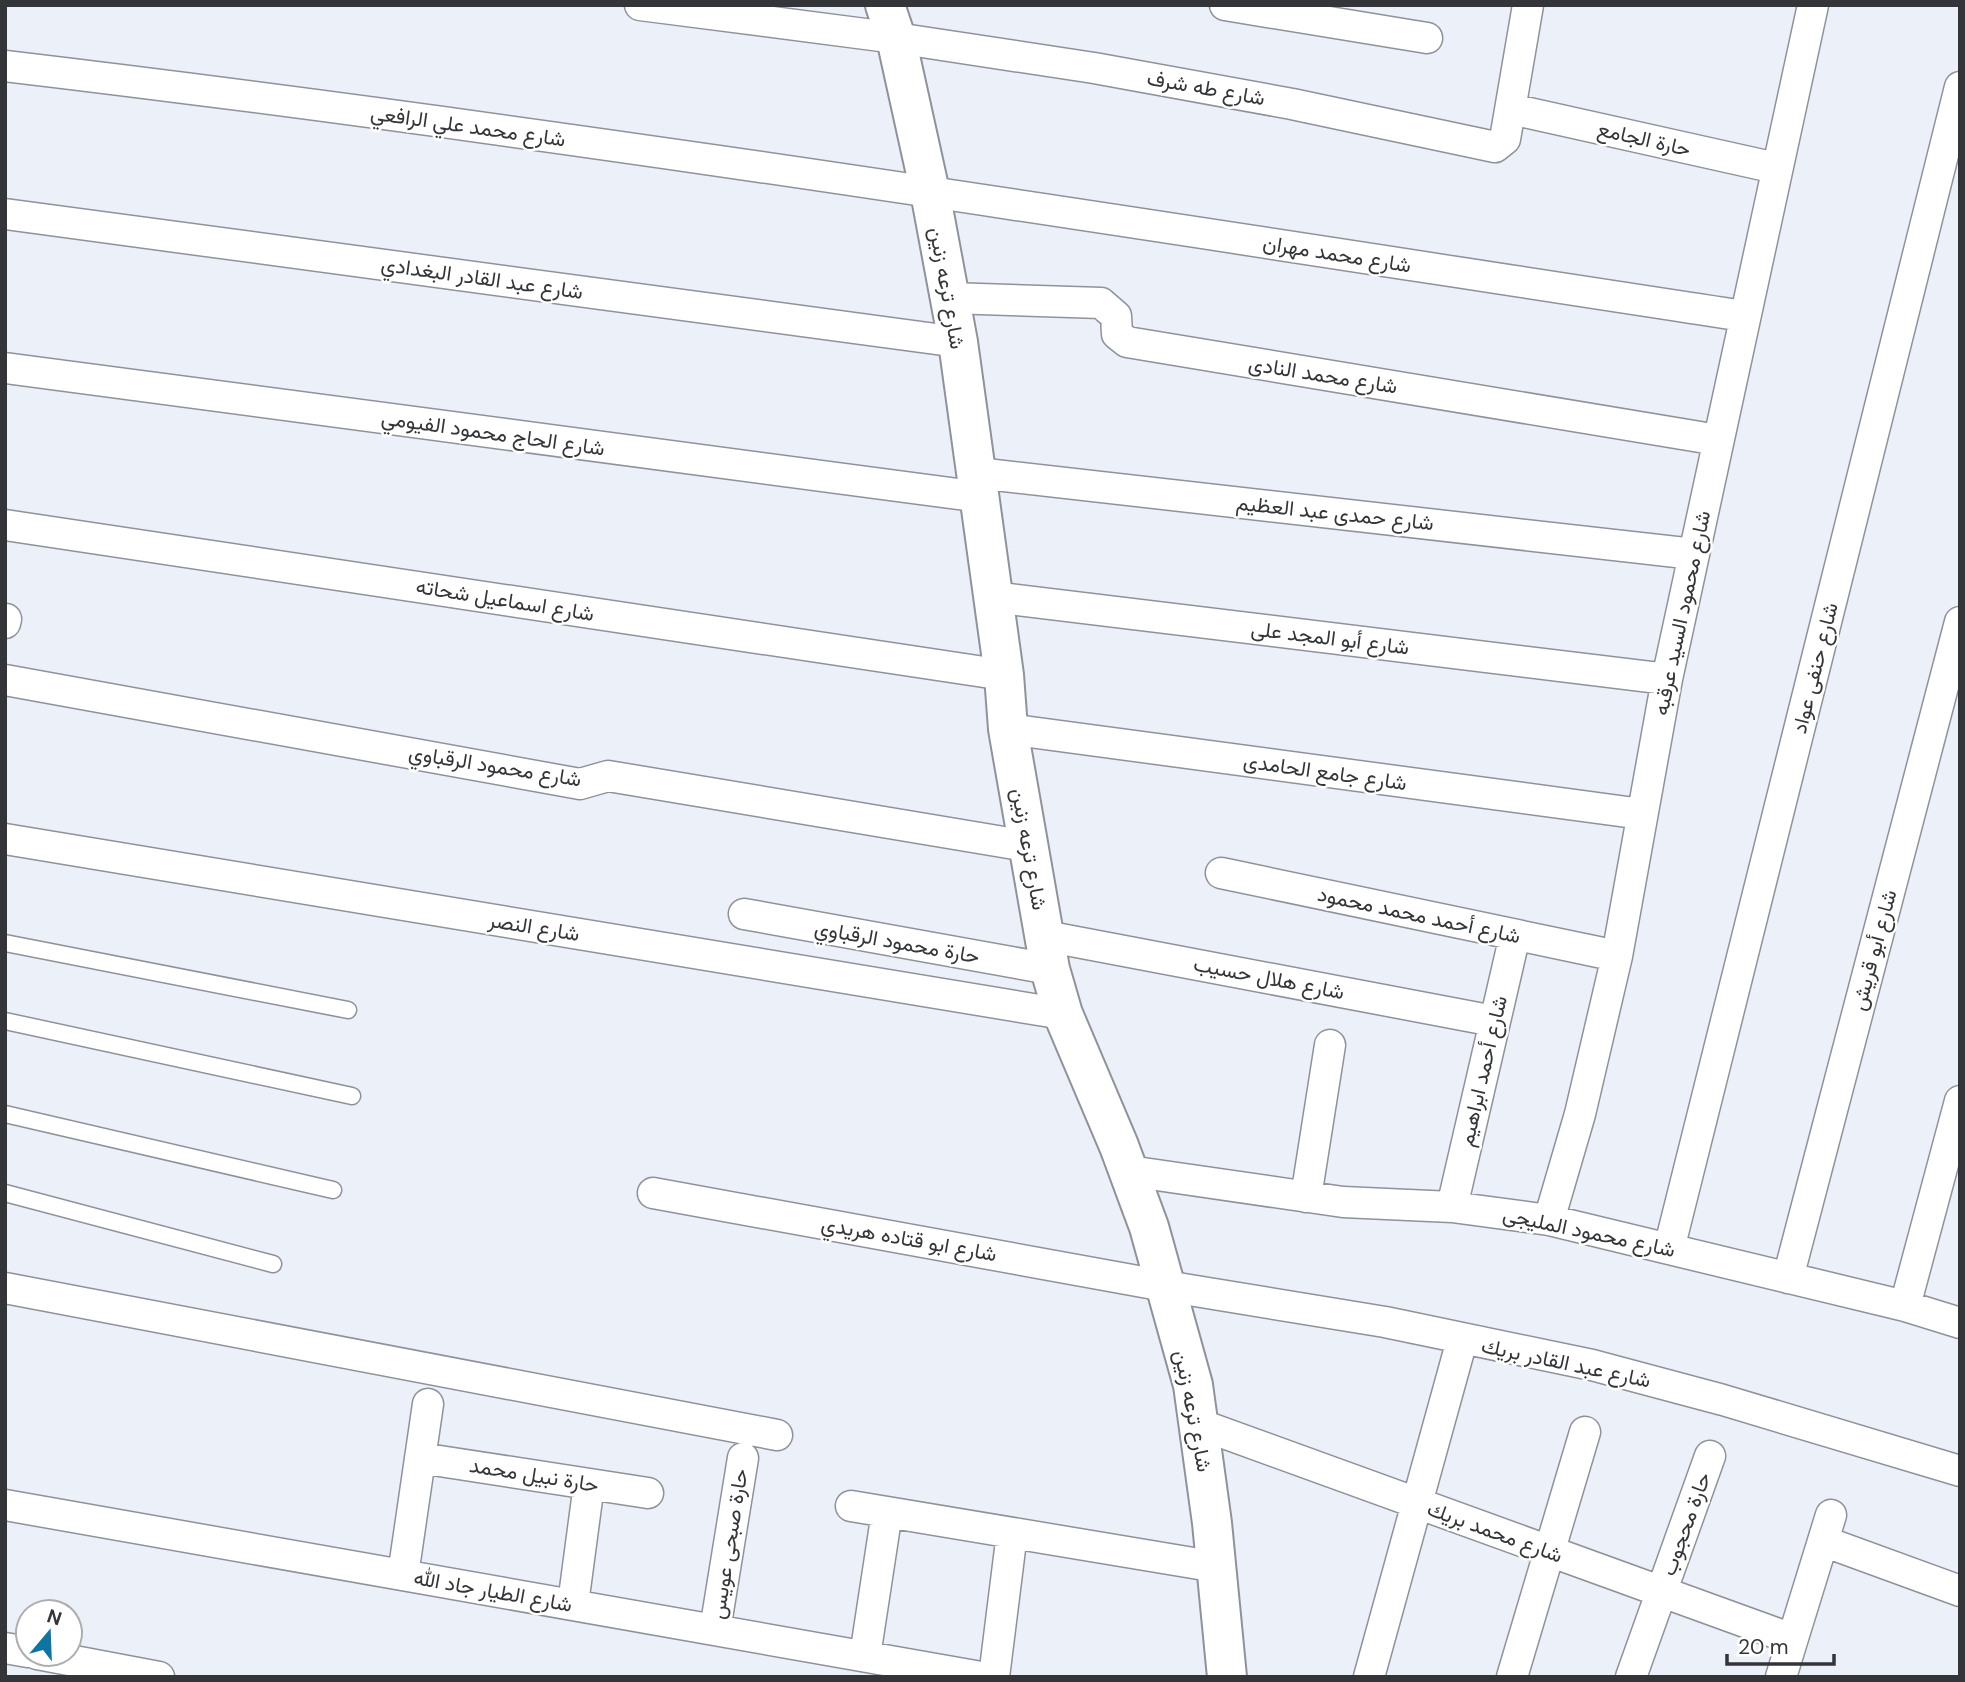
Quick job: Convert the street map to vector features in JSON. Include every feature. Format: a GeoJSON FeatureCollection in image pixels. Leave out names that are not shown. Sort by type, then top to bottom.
{"type":"FeatureCollection","features":[{"type":"Feature","properties":{"kind":"street"},"geometry":{"type":"LineString","coordinates":[[640,5],[890,22]]}},
{"type":"Feature","properties":{"kind":"street"},"geometry":{"type":"LineString","coordinates":[[1225,5],[1377,17],[1427,38]]}},
{"type":"Feature","properties":{"kind":"street"},"geometry":{"type":"LineString","coordinates":[[1509,121],[1528,5]]}},
{"type":"Feature","properties":{"kind":"street","name":"شارع محمود السيد عرقبه"},"geometry":{"type":"LineString","coordinates":[[1549,1220],[1580,1114],[1617,956],[1667,679],[1813,5]]}},
{"type":"Feature","properties":{"kind":"street","name":"شارع طه شرف"},"geometry":{"type":"LineString","coordinates":[[890,22],[1094,68],[1266,99],[1488,146],[1501,144],[1505,139],[1509,121]]}},
{"type":"Feature","properties":{"kind":"street","name":"شارع ترعه زنين"},"geometry":{"type":"LineString","coordinates":[[890,22],[930,192],[958,342],[1004,675],[1008,729],[1047,953],[1063,1014],[1129,1171],[1149,1227],[1193,1385],[1217,1567],[1227,1677]]}},
{"type":"Feature","properties":{"kind":"street","name":"شارع محمد علي الرافعي"},"geometry":{"type":"LineString","coordinates":[[5,66],[242,94],[930,192]]}},
{"type":"Feature","properties":{"kind":"street","name":"شارع حنفى عواد"},"geometry":{"type":"LineString","coordinates":[[1669,1249],[1960,86]]}},
{"type":"Feature","properties":{"kind":"street","name":"حارة الجامع"},"geometry":{"type":"LineString","coordinates":[[1509,121],[1776,169]]}},
{"type":"Feature","properties":{"kind":"street","name":"شارع محمد مهران"},"geometry":{"type":"LineString","coordinates":[[930,192],[1744,316]]}},
{"type":"Feature","properties":{"kind":"street","name":"شارع عبد القادر البغدادي"},"geometry":{"type":"LineString","coordinates":[[5,214],[958,342]]}},
{"type":"Feature","properties":{"kind":"street","name":"شارع محمد النادى"},"geometry":{"type":"LineString","coordinates":[[949,299],[1101,303],[1116,316],[1117,334],[1127,342],[1718,440]]}},
{"type":"Feature","properties":{"kind":"street","name":"شارع الحاج محمود الفيومي"},"geometry":{"type":"LineString","coordinates":[[5,368],[979,485]]}},
{"type":"Feature","properties":{"kind":"street","name":"شارع حمدى عبد العظيم"},"geometry":{"type":"LineString","coordinates":[[979,485],[1693,554]]}},
{"type":"Feature","properties":{"kind":"street","name":"شارع اسماعيل شحاته"},"geometry":{"type":"LineString","coordinates":[[5,525],[1004,675]]}},
{"type":"Feature","properties":{"kind":"street","name":"شارع أبو المجد على"},"geometry":{"type":"LineString","coordinates":[[993,597],[1667,679]]}},
{"type":"Feature","properties":{"kind":"street","name":"شارع أبو قريش"},"geometry":{"type":"LineString","coordinates":[[1788,1278],[1960,622]]}},
{"type":"Feature","properties":{"kind":"street","name":"شارع محمود الرقباوي"},"geometry":{"type":"LineString","coordinates":[[5,680],[580,784],[608,776],[1027,846]]}},
{"type":"Feature","properties":{"kind":"street","name":"شارع جامع الحامدى"},"geometry":{"type":"LineString","coordinates":[[1008,729],[1642,814]]}},
{"type":"Feature","properties":{"kind":"street","name":"شارع النصر"},"geometry":{"type":"LineString","coordinates":[[5,839],[1063,1014]]}},
{"type":"Feature","properties":{"kind":"street","name":"شارع أحمد محمد محمود"},"geometry":{"type":"LineString","coordinates":[[1221,873],[1617,956]]}},
{"type":"Feature","properties":{"kind":"street","name":"حارة محمود الرقباوي"},"geometry":{"type":"LineString","coordinates":[[744,914],[1047,953]]}},
{"type":"Feature","properties":{"kind":"street","name":"شارع أحمد ابراهيم"},"geometry":{"type":"LineString","coordinates":[[1452,1207],[1515,935]]}},
{"type":"Feature","properties":{"kind":"street","name":"شارع هلال حسيب"},"geometry":{"type":"LineString","coordinates":[[1047,953],[1494,1021]]}},
{"type":"Feature","properties":{"kind":"street"},"geometry":{"type":"LineString","coordinates":[[1306,1197],[1330,1045]]}},
{"type":"Feature","properties":{"kind":"street"},"geometry":{"type":"LineString","coordinates":[[1905,1306],[1960,1101]]}},
{"type":"Feature","properties":{"kind":"street","name":"شارع محمود المليجى"},"geometry":{"type":"LineString","coordinates":[[1129,1171],[1306,1197],[1367,1204],[1452,1207],[1549,1220],[1905,1306],[1960,1323]]}},
{"type":"Feature","properties":{"kind":"street","name":"شارع ابو قتاده هريدي"},"geometry":{"type":"LineString","coordinates":[[653,1193],[1164,1286]]}},
{"type":"Feature","properties":{"kind":"street","name":"شارع عبد القادر بريك"},"geometry":{"type":"LineString","coordinates":[[1164,1286],[1335,1313],[1592,1365],[1723,1400],[1960,1471]]}},
{"type":"Feature","properties":{"kind":"street"},"geometry":{"type":"LineString","coordinates":[[5,1288],[777,1435]]}},
{"type":"Feature","properties":{"kind":"street"},"geometry":{"type":"LineString","coordinates":[[1369,1677],[1462,1340]]}},
{"type":"Feature","properties":{"kind":"street"},"geometry":{"type":"LineString","coordinates":[[403,1575],[428,1404]]}},
{"type":"Feature","properties":{"kind":"street","name":"شارع محمد بريك"},"geometry":{"type":"LineString","coordinates":[[1199,1424],[1792,1639]]}},
{"type":"Feature","properties":{"kind":"street"},"geometry":{"type":"LineString","coordinates":[[1512,1677],[1585,1432]]}},
{"type":"Feature","properties":{"kind":"street","name":"حارة محجوب"},"geometry":{"type":"LineString","coordinates":[[1631,1677],[1710,1456]]}},
{"type":"Feature","properties":{"kind":"street","name":"حارة نبيل محمد"},"geometry":{"type":"LineString","coordinates":[[420,1458],[648,1493]]}},
{"type":"Feature","properties":{"kind":"street","name":"حارة صبحى عويس"},"geometry":{"type":"LineString","coordinates":[[715,1630],[743,1458]]}},
{"type":"Feature","properties":{"kind":"street"},"geometry":{"type":"LineString","coordinates":[[573,1604],[589,1484]]}},
{"type":"Feature","properties":{"kind":"street","name":"شارع الطيار جاد الله"},"geometry":{"type":"LineString","coordinates":[[5,1504],[981,1677]]}},
{"type":"Feature","properties":{"kind":"street"},"geometry":{"type":"LineString","coordinates":[[851,1506],[1217,1567]]}},
{"type":"Feature","properties":{"kind":"street"},"geometry":{"type":"LineString","coordinates":[[864,1656],[887,1512]]}},
{"type":"Feature","properties":{"kind":"street"},"geometry":{"type":"LineString","coordinates":[[1781,1677],[1827,1528],[1960,1591]]}},
{"type":"Feature","properties":{"kind":"street"},"geometry":{"type":"LineString","coordinates":[[995,1677],[1012,1533]]}},
{"type":"Feature","properties":{"kind":"street"},"geometry":{"type":"LineString","coordinates":[[84,1663],[159,1677]]}},
{"type":"Feature","properties":{"kind":"lane"},"geometry":{"type":"LineString","coordinates":[[5,943],[348,1010]]}},
{"type":"Feature","properties":{"kind":"lane"},"geometry":{"type":"LineString","coordinates":[[5,1021],[352,1096]]}},
{"type":"Feature","properties":{"kind":"lane"},"geometry":{"type":"LineString","coordinates":[[5,1114],[333,1190]]}},
{"type":"Feature","properties":{"kind":"lane"},"geometry":{"type":"LineString","coordinates":[[5,1193],[272,1264]]}}]}
